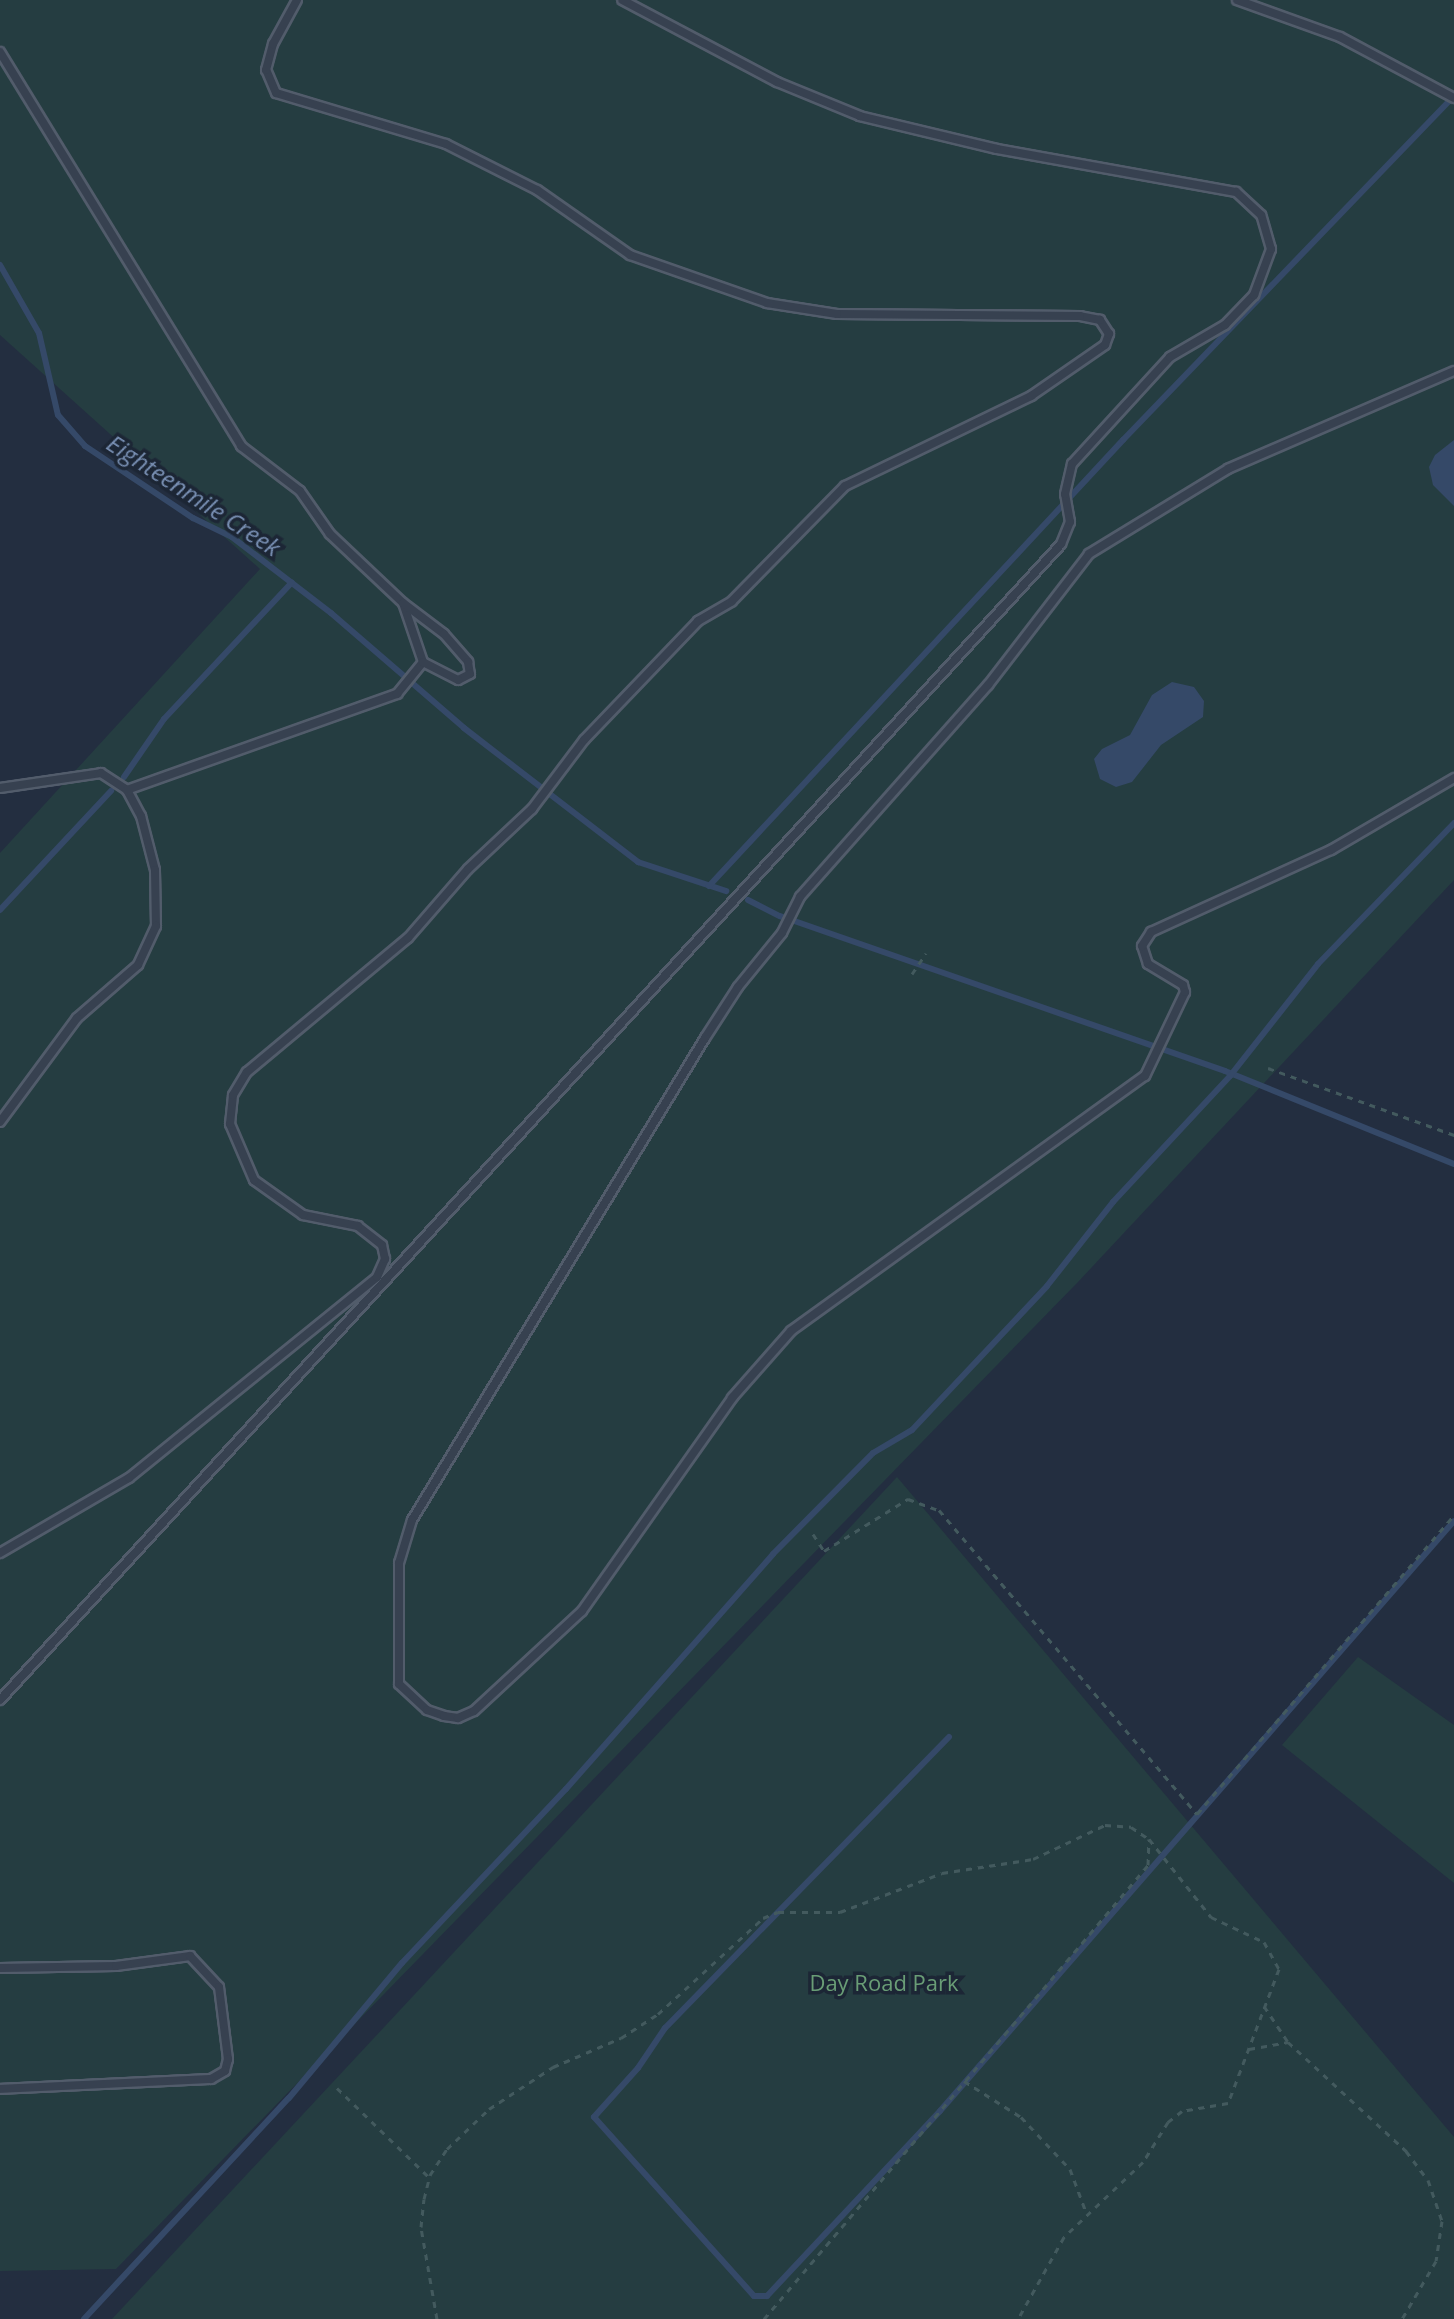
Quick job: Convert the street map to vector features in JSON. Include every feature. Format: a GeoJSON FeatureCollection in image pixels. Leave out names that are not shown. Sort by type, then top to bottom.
{"type":"FeatureCollection","features":[{"type":"Feature","properties":{"kind":"lane"},"geometry":{"type":"LineString","coordinates":[[0,1553],[139,1471],[377,1277],[385,1259],[382,1245],[358,1226],[303,1215],[254,1180],[230,1124],[233,1095],[247,1072],[408,938],[468,869],[535,805],[584,740],[698,621],[732,601],[845,486],[1031,396],[1105,345],[1107,326],[1080,316],[823,312],[767,303],[630,255],[537,190],[446,144],[276,93],[266,70],[273,44],[297,0]]}},
{"type":"Feature","properties":{"kind":"lane"},"geometry":{"type":"LineString","coordinates":[[0,1700],[1061,544],[1070,522],[1065,494],[1072,464],[1170,357],[1225,325],[1254,295],[1271,249],[1261,215],[1236,192],[997,149],[860,116],[777,82],[622,0]]}},
{"type":"Feature","properties":{"kind":"lane"},"geometry":{"type":"LineString","coordinates":[[1237,0],[1340,37],[1454,98]]}},
{"type":"Feature","properties":{"kind":"lane"},"geometry":{"type":"LineString","coordinates":[[0,52],[241,446],[300,491],[330,534],[403,603],[444,634],[468,662],[470,674],[458,680],[420,666]]}},
{"type":"Feature","properties":{"kind":"lane"},"geometry":{"type":"LineString","coordinates":[[1454,371],[1228,469],[1089,554],[988,685],[795,907],[784,930],[721,1012],[412,1520],[399,1563],[399,1684],[427,1710],[458,1718],[474,1711],[582,1611],[732,1398],[791,1331],[1145,1076],[1185,992],[1183,985],[1148,964],[1142,946],[1151,932],[1331,850],[1454,778]]}},
{"type":"Feature","properties":{"kind":"lane"},"geometry":{"type":"LineString","coordinates":[[403,603],[420,666]]}},
{"type":"Feature","properties":{"kind":"lane"},"geometry":{"type":"LineString","coordinates":[[127,790],[380,703],[400,690],[420,666]]}},
{"type":"Feature","properties":{"kind":"lane"},"geometry":{"type":"LineString","coordinates":[[0,788],[36,779],[101,773],[127,790],[141,816],[155,870],[156,926],[138,965],[77,1018],[0,1122]]}},
{"type":"Feature","properties":{"kind":"lane"},"geometry":{"type":"LineString","coordinates":[[0,1968],[116,1966],[190,1956],[212,1973],[219,1987],[228,2059],[225,2071],[211,2079],[0,2089]]}},
{"type":"Feature","properties":{"kind":"path"},"geometry":{"type":"LineString","coordinates":[[912,974],[926,953]]}},
{"type":"Feature","properties":{"kind":"path"},"geometry":{"type":"LineString","coordinates":[[1268,1068],[1454,1135]]}},
{"type":"Feature","properties":{"kind":"path"},"geometry":{"type":"LineString","coordinates":[[813,1534],[824,1551],[908,1499],[939,1510],[1197,1814],[1454,1515]]}},
{"type":"Feature","properties":{"kind":"path"},"geometry":{"type":"LineString","coordinates":[[437,2319],[421,2227],[429,2178],[447,2149],[489,2109],[553,2067],[621,2038],[658,2014],[763,1918],[778,1912],[840,1912],[942,1873],[1033,1859],[1105,1825],[1131,1827],[1149,1839],[1211,1917],[1264,1942],[1275,1953],[1279,1969],[1228,2103],[1182,2111],[1168,2122],[1143,2162],[1086,2212],[1064,2237],[1018,2319]]}},
{"type":"Feature","properties":{"kind":"path"},"geometry":{"type":"LineString","coordinates":[[764,2319],[1148,1865],[1149,1839]]}},
{"type":"Feature","properties":{"kind":"path"},"geometry":{"type":"LineString","coordinates":[[1264,2006],[1288,2042],[1406,2151],[1428,2180],[1442,2221],[1436,2261],[1402,2319]]}},
{"type":"Feature","properties":{"kind":"path"},"geometry":{"type":"LineString","coordinates":[[1249,2049],[1288,2042]]}},
{"type":"Feature","properties":{"kind":"path"},"geometry":{"type":"LineString","coordinates":[[964,2081],[1021,2117],[1070,2169],[1086,2212]]}},
{"type":"Feature","properties":{"kind":"path"},"geometry":{"type":"LineString","coordinates":[[337,2088],[429,2178]]}},
{"type":"Feature","properties":{"kind":"green space"},"geometry":{"type":"Polygon","coordinates":[[[0,0],[1454,0],[1454,880],[1078,1282],[116,2269],[0,2271],[0,853],[260,569],[0,335],[0,0]]]}},
{"type":"Feature","properties":{"kind":"green space","name":"Day Road Park"},"geometry":{"type":"Polygon","coordinates":[[[897,1477],[1454,2137],[1454,2319],[112,2319],[897,1477]]]}},
{"type":"Feature","properties":{"kind":"green space"},"geometry":{"type":"Polygon","coordinates":[[[1358,1657],[1454,1725],[1454,1883],[1282,1745],[1358,1657]]]}},
{"type":"Feature","properties":{"kind":"water"},"geometry":{"type":"Polygon","coordinates":[[[1454,440],[1454,506],[1433,485],[1429,467],[1435,455],[1454,440]]]}},
{"type":"Feature","properties":{"kind":"water"},"geometry":{"type":"Polygon","coordinates":[[[1172,682],[1194,687],[1204,701],[1203,717],[1161,745],[1132,782],[1116,787],[1100,779],[1094,759],[1102,749],[1130,735],[1152,695],[1172,682]]]}},
{"type":"Feature","properties":{"kind":"waterway"},"geometry":{"type":"LineString","coordinates":[[709,886],[1123,440],[1454,96]]}},
{"type":"Feature","properties":{"kind":"waterway","name":"Eighteenmile Creek"},"geometry":{"type":"LineString","coordinates":[[0,265],[39,333],[58,415],[85,446],[193,518],[232,537],[331,613],[464,728],[638,862],[726,891]]}},
{"type":"Feature","properties":{"kind":"waterway"},"geometry":{"type":"LineString","coordinates":[[124,777],[164,719],[292,582]]}},
{"type":"Feature","properties":{"kind":"waterway"},"geometry":{"type":"LineString","coordinates":[[0,910],[111,791]]}},
{"type":"Feature","properties":{"kind":"waterway"},"geometry":{"type":"LineString","coordinates":[[84,2319],[289,2098],[402,1963],[566,1789],[773,1554],[873,1453],[912,1430],[1047,1286],[1113,1202],[1230,1076],[1318,964],[1454,823]]}},
{"type":"Feature","properties":{"kind":"waterway"},"geometry":{"type":"LineString","coordinates":[[748,900],[780,916],[1225,1071],[1454,1164]]}},
{"type":"Feature","properties":{"kind":"waterway"},"geometry":{"type":"LineString","coordinates":[[949,1737],[665,2028],[638,2068],[594,2117],[754,2296],[767,2296],[940,2111],[1454,1521]]}}]}
